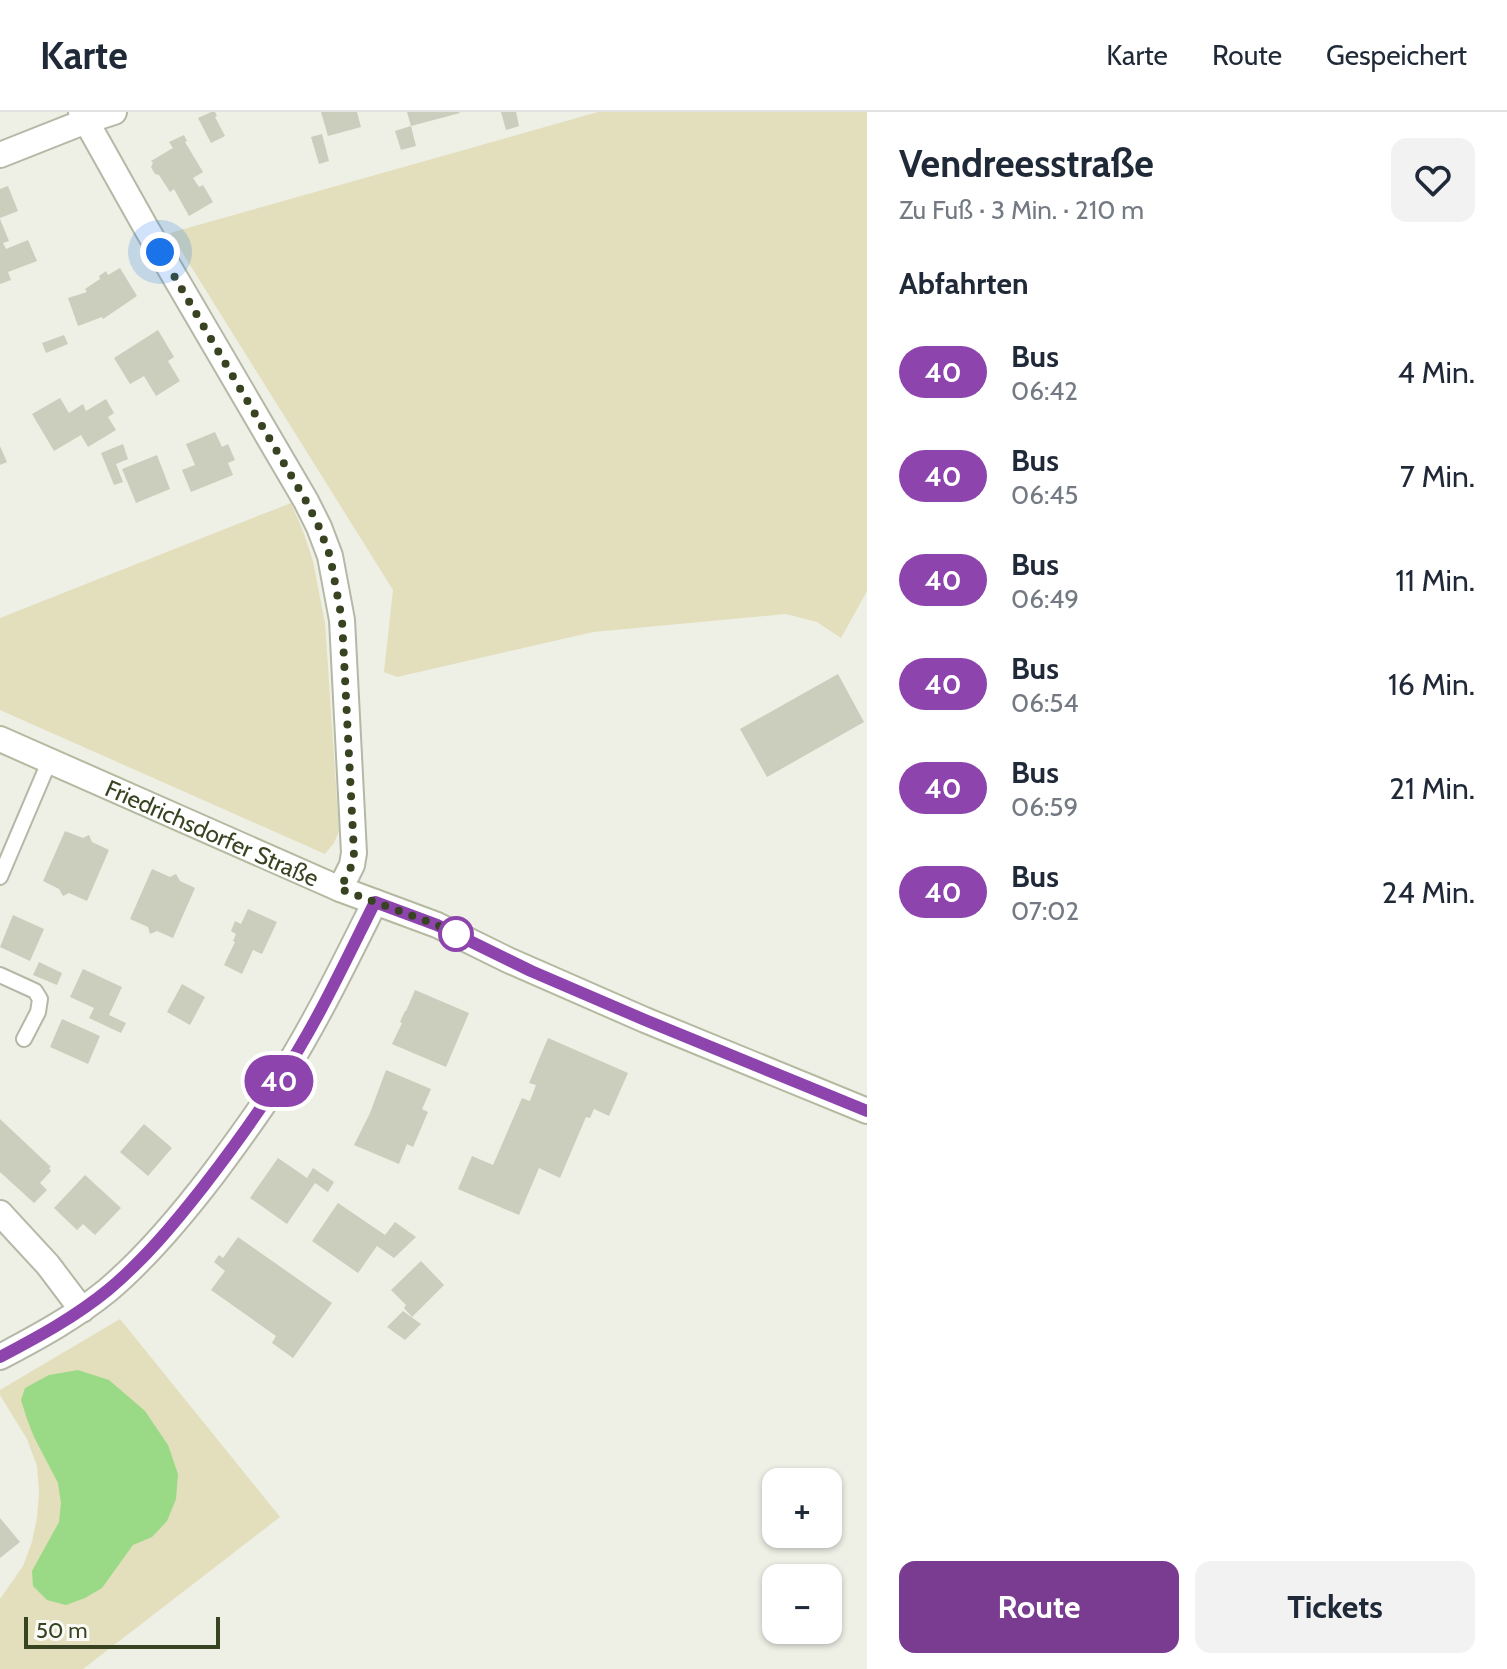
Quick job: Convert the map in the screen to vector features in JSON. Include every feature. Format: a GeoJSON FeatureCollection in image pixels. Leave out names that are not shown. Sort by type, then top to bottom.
{"type":"FeatureCollection","features":[{"type":"Feature","properties":{"kind":"street"},"geometry":{"type":"LineString","coordinates":[[0,155],[84,116],[114,112]]}},
{"type":"Feature","properties":{"kind":"street"},"geometry":{"type":"LineString","coordinates":[[84,116],[306,501],[330,556],[342,620],[354,853],[352,865],[340,889]]}},
{"type":"Feature","properties":{"kind":"street","name":"Friedrichsdorfer Straße"},"geometry":{"type":"LineString","coordinates":[[0,739],[340,889],[437,925],[645,1020],[867,1111]]}},
{"type":"Feature","properties":{"kind":"street"},"geometry":{"type":"LineString","coordinates":[[0,1357],[82,1310],[125,1275],[189,1206],[281,1078],[334,985],[375,902]]}},
{"type":"Feature","properties":{"kind":"street"},"geometry":{"type":"LineString","coordinates":[[0,1213],[48,1265],[82,1310]]}},
{"type":"Feature","properties":{"kind":"lane"},"geometry":{"type":"LineString","coordinates":[[0,877],[49,762]]}},
{"type":"Feature","properties":{"kind":"lane"},"geometry":{"type":"LineString","coordinates":[[0,975],[35,991],[40,999],[38,1012],[24,1039]]}},
{"type":"Feature","properties":{"kind":"shaded area"},"geometry":{"type":"Polygon","coordinates":[[[598,112],[867,112],[867,591],[841,638],[817,622],[786,614],[593,632],[397,677],[384,672],[393,590],[170,233],[598,112]]]}},
{"type":"Feature","properties":{"kind":"shaded area"},"geometry":{"type":"Polygon","coordinates":[[[291,503],[313,561],[325,623],[339,831],[325,854],[0,710],[0,618],[291,503]]]}},
{"type":"Feature","properties":{"kind":"shaded area"},"geometry":{"type":"Polygon","coordinates":[[[120,1319],[280,1517],[83,1669],[0,1669],[0,1599],[23,1566],[32,1542],[39,1492],[37,1466],[27,1439],[0,1395],[0,1390],[120,1319]]]}},
{"type":"Feature","properties":{"kind":"shaded area"},"geometry":{"type":"Polygon","coordinates":[[[78,1370],[109,1380],[145,1411],[168,1445],[178,1474],[176,1499],[167,1521],[152,1537],[133,1545],[102,1588],[66,1605],[47,1600],[33,1586],[32,1571],[59,1522],[61,1503],[58,1483],[34,1437],[21,1400],[25,1388],[49,1375],[78,1370]]]}},
{"type":"Feature","properties":{"kind":"building"},"geometry":{"type":"Polygon","coordinates":[[[215,112],[225,136],[211,143],[198,118],[215,112]]]}},
{"type":"Feature","properties":{"kind":"building"},"geometry":{"type":"Polygon","coordinates":[[[321,112],[357,112],[361,127],[328,136],[321,112]]]}},
{"type":"Feature","properties":{"kind":"building"},"geometry":{"type":"Polygon","coordinates":[[[407,112],[459,112],[460,113],[411,126],[407,112]]]}},
{"type":"Feature","properties":{"kind":"building"},"geometry":{"type":"Polygon","coordinates":[[[501,112],[516,112],[519,126],[506,130],[501,112]]]}},
{"type":"Feature","properties":{"kind":"building"},"geometry":{"type":"Polygon","coordinates":[[[411,126],[416,146],[401,150],[395,131],[411,126]]]}},
{"type":"Feature","properties":{"kind":"building"},"geometry":{"type":"Polygon","coordinates":[[[322,134],[329,161],[319,164],[311,137],[322,134]]]}},
{"type":"Feature","properties":{"kind":"building"},"geometry":{"type":"Polygon","coordinates":[[[184,135],[203,172],[193,178],[199,187],[203,185],[213,202],[189,216],[174,189],[170,192],[151,167],[151,161],[173,148],[169,142],[184,135]]]}},
{"type":"Feature","properties":{"kind":"building"},"geometry":{"type":"Polygon","coordinates":[[[8,186],[18,211],[0,218],[0,189],[8,186]]]}},
{"type":"Feature","properties":{"kind":"building"},"geometry":{"type":"Polygon","coordinates":[[[0,219],[9,241],[3,243],[6,249],[28,240],[37,261],[8,272],[11,280],[0,284],[0,219]]]}},
{"type":"Feature","properties":{"kind":"building"},"geometry":{"type":"Polygon","coordinates":[[[120,268],[137,296],[103,319],[78,326],[68,298],[87,292],[85,289],[106,271],[108,275],[120,268]]]}},
{"type":"Feature","properties":{"kind":"building"},"geometry":{"type":"Polygon","coordinates":[[[158,330],[174,357],[168,361],[180,381],[156,396],[144,376],[130,384],[114,358],[158,330]]]}},
{"type":"Feature","properties":{"kind":"building"},"geometry":{"type":"Polygon","coordinates":[[[64,335],[68,344],[46,353],[42,343],[64,335]]]}},
{"type":"Feature","properties":{"kind":"building"},"geometry":{"type":"Polygon","coordinates":[[[60,398],[69,413],[83,404],[86,411],[106,399],[114,413],[108,417],[116,430],[88,447],[81,435],[54,451],[32,414],[60,398]]]}},
{"type":"Feature","properties":{"kind":"building"},"geometry":{"type":"Polygon","coordinates":[[[215,432],[222,447],[228,444],[235,460],[228,463],[233,475],[191,492],[182,470],[195,465],[186,444],[215,432]]]}},
{"type":"Feature","properties":{"kind":"building"},"geometry":{"type":"Polygon","coordinates":[[[123,444],[128,459],[116,464],[123,482],[114,485],[101,453],[123,444]]]}},
{"type":"Feature","properties":{"kind":"building"},"geometry":{"type":"Polygon","coordinates":[[[0,446],[7,462],[0,465],[0,446]]]}},
{"type":"Feature","properties":{"kind":"building"},"geometry":{"type":"Polygon","coordinates":[[[157,455],[170,489],[136,503],[122,469],[157,455]]]}},
{"type":"Feature","properties":{"kind":"building"},"geometry":{"type":"Polygon","coordinates":[[[838,674],[864,722],[767,777],[740,729],[838,674]]]}},
{"type":"Feature","properties":{"kind":"building"},"geometry":{"type":"Polygon","coordinates":[[[65,831],[83,838],[89,835],[92,842],[109,850],[87,901],[69,893],[63,896],[59,889],[43,881],[65,831]]]}},
{"type":"Feature","properties":{"kind":"building"},"geometry":{"type":"Polygon","coordinates":[[[152,869],[170,877],[176,874],[180,881],[195,888],[173,938],[157,931],[150,934],[148,927],[130,919],[152,869]]]}},
{"type":"Feature","properties":{"kind":"building"},"geometry":{"type":"Polygon","coordinates":[[[248,909],[277,922],[262,954],[253,950],[242,974],[224,965],[235,942],[236,934],[231,931],[235,921],[241,924],[248,909]]]}},
{"type":"Feature","properties":{"kind":"building"},"geometry":{"type":"Polygon","coordinates":[[[13,915],[44,929],[30,961],[0,947],[13,915]]]}},
{"type":"Feature","properties":{"kind":"building"},"geometry":{"type":"Polygon","coordinates":[[[39,962],[62,973],[57,985],[33,975],[39,962]]]}},
{"type":"Feature","properties":{"kind":"building"},"geometry":{"type":"Polygon","coordinates":[[[83,969],[122,987],[109,1015],[126,1023],[121,1033],[89,1018],[94,1008],[70,997],[83,969]]]}},
{"type":"Feature","properties":{"kind":"building"},"geometry":{"type":"Polygon","coordinates":[[[182,984],[205,997],[190,1025],[167,1012],[182,984]]]}},
{"type":"Feature","properties":{"kind":"building"},"geometry":{"type":"Polygon","coordinates":[[[415,990],[469,1013],[446,1067],[392,1044],[415,990]]]}},
{"type":"Feature","properties":{"kind":"building"},"geometry":{"type":"Polygon","coordinates":[[[62,1019],[100,1036],[88,1064],[50,1047],[62,1019]]]}},
{"type":"Feature","properties":{"kind":"building"},"geometry":{"type":"Polygon","coordinates":[[[548,1038],[628,1073],[609,1116],[594,1109],[590,1118],[586,1117],[560,1178],[539,1168],[519,1215],[458,1189],[472,1156],[493,1165],[522,1098],[530,1101],[536,1085],[529,1083],[548,1038]]]}},
{"type":"Feature","properties":{"kind":"building"},"geometry":{"type":"Polygon","coordinates":[[[386,1070],[431,1089],[422,1109],[428,1112],[413,1147],[407,1144],[399,1164],[354,1145],[386,1070]]]}},
{"type":"Feature","properties":{"kind":"building"},"geometry":{"type":"Polygon","coordinates":[[[0,1119],[51,1167],[40,1183],[47,1190],[34,1203],[0,1172],[0,1119]]]}},
{"type":"Feature","properties":{"kind":"building"},"geometry":{"type":"Polygon","coordinates":[[[144,1124],[172,1148],[148,1176],[120,1152],[144,1124]]]}},
{"type":"Feature","properties":{"kind":"building"},"geometry":{"type":"Polygon","coordinates":[[[278,1158],[307,1178],[313,1168],[334,1182],[328,1192],[315,1183],[287,1224],[250,1198],[278,1158]]]}},
{"type":"Feature","properties":{"kind":"building"},"geometry":{"type":"Polygon","coordinates":[[[85,1175],[121,1208],[95,1235],[83,1224],[77,1230],[54,1208],[85,1175]]]}},
{"type":"Feature","properties":{"kind":"building"},"geometry":{"type":"Polygon","coordinates":[[[338,1203],[385,1235],[395,1222],[416,1237],[394,1258],[377,1246],[358,1273],[312,1241],[338,1203]]]}},
{"type":"Feature","properties":{"kind":"building"},"geometry":{"type":"Polygon","coordinates":[[[238,1237],[332,1303],[293,1358],[272,1343],[276,1336],[211,1290],[225,1271],[214,1262],[219,1255],[223,1258],[238,1237]]]}},
{"type":"Feature","properties":{"kind":"building"},"geometry":{"type":"Polygon","coordinates":[[[421,1261],[444,1285],[412,1317],[404,1308],[406,1305],[391,1290],[421,1261]]]}},
{"type":"Feature","properties":{"kind":"building"},"geometry":{"type":"Polygon","coordinates":[[[403,1311],[421,1324],[405,1340],[387,1327],[403,1311]]]}},
{"type":"Feature","properties":{"kind":"building"},"geometry":{"type":"Polygon","coordinates":[[[0,1518],[20,1542],[0,1558],[0,1518]]]}},
{"type":"Feature","properties":{"kind":"bus line","name":"40"},"geometry":{"type":"LineString","coordinates":[[0,1357],[82,1310],[106,1291],[161,1239],[189,1206],[281,1078],[334,985],[375,902],[437,925],[531,971],[867,1111]]}},
{"type":"Feature","properties":{"kind":"route"},"geometry":{"type":"LineString","coordinates":[[160,252],[306,501],[330,556],[342,620],[354,853],[352,865],[340,889],[462,937],[456,934]]}}]}
